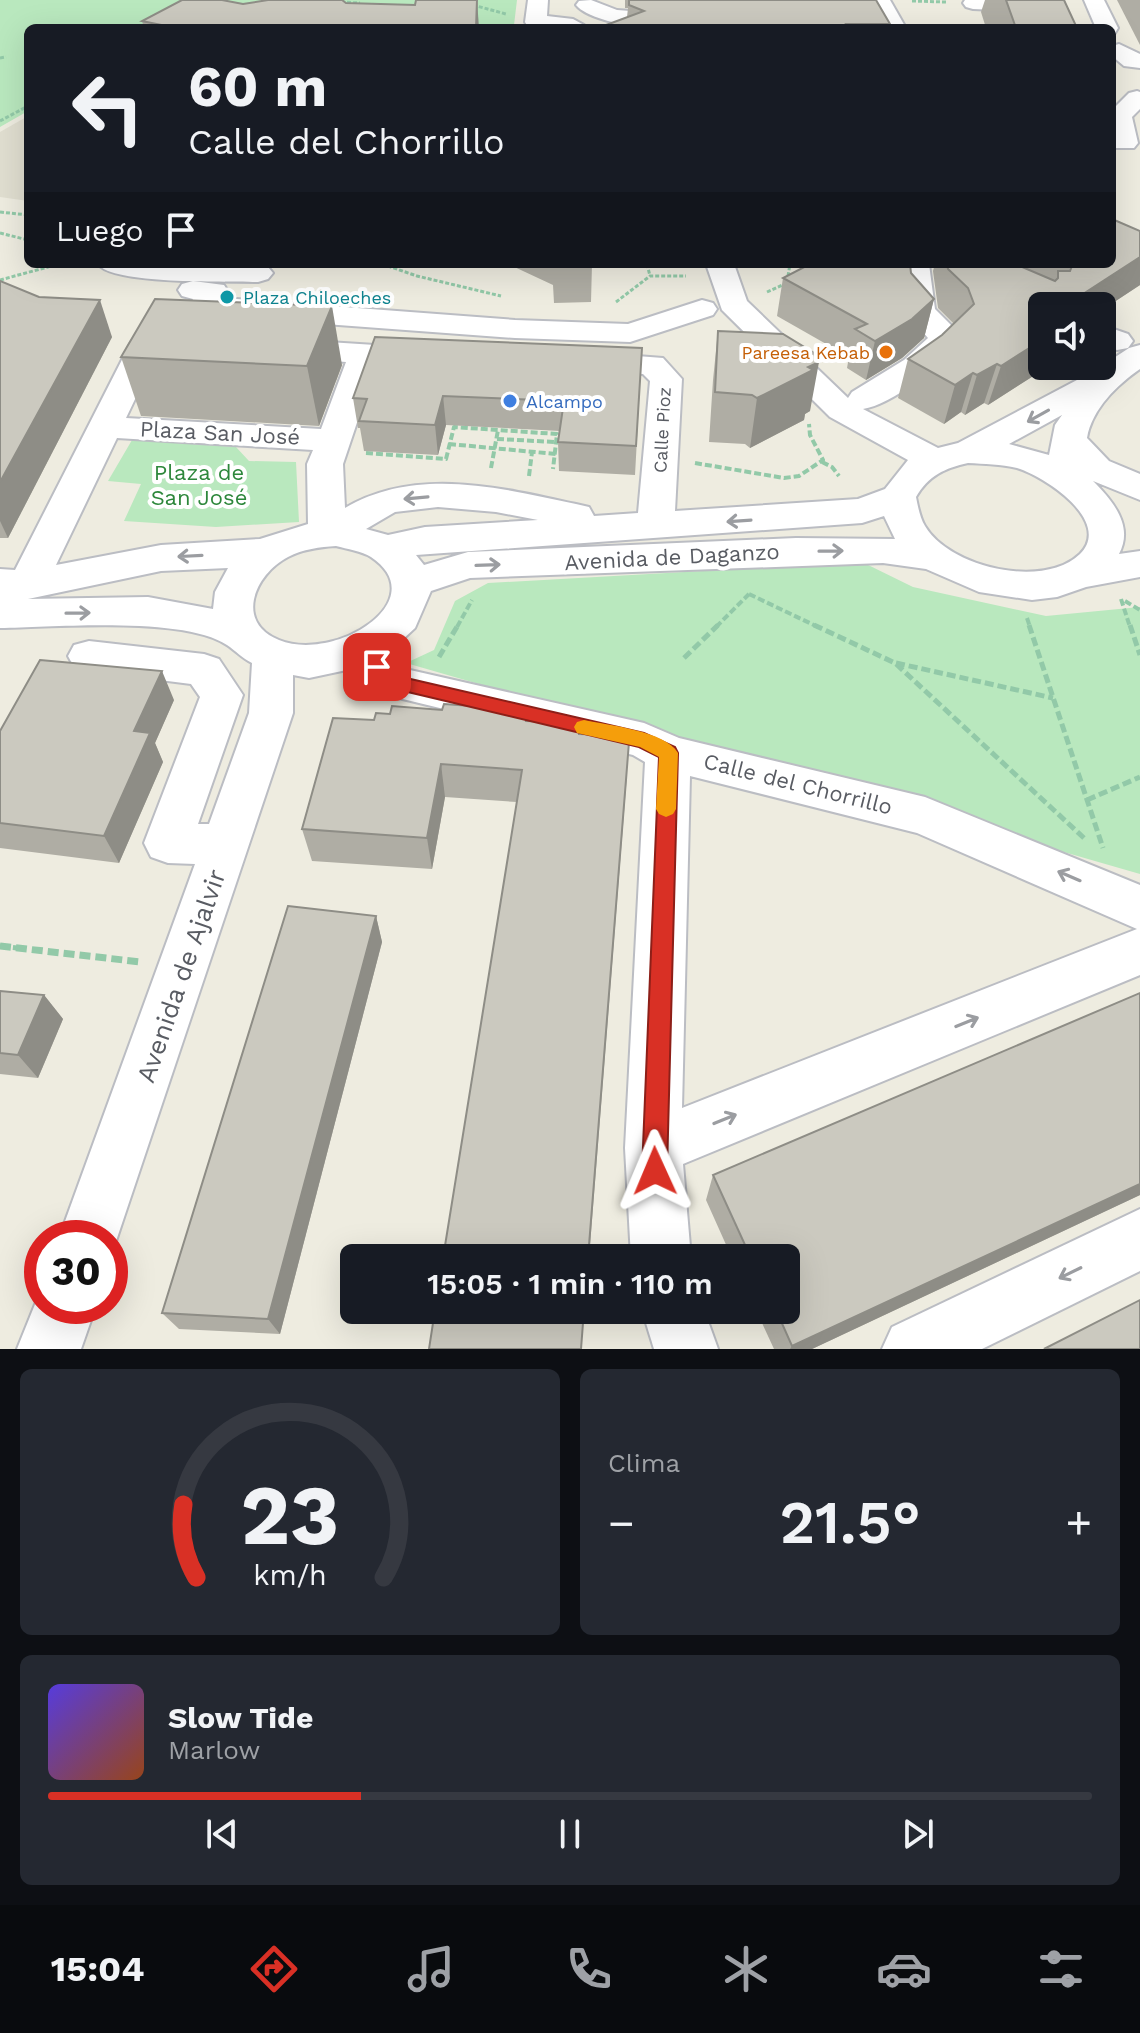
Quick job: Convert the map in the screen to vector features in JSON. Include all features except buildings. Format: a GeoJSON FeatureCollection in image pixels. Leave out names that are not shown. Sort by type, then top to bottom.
{"type":"FeatureCollection","features":[{"type":"Feature","properties":{"kind":"street"},"geometry":{"type":"LineString","coordinates":[[538,0],[536,22],[554,24]]}},
{"type":"Feature","properties":{"kind":"street"},"geometry":{"type":"LineString","coordinates":[[880,0],[893,24]]}},
{"type":"Feature","properties":{"kind":"street"},"geometry":{"type":"LineString","coordinates":[[1094,0],[1105,24]]}},
{"type":"Feature","properties":{"kind":"street"},"geometry":{"type":"LineString","coordinates":[[630,24],[648,19],[675,1]]}},
{"type":"Feature","properties":{"kind":"street"},"geometry":{"type":"LineString","coordinates":[[573,24],[587,2],[614,16],[648,19]]}},
{"type":"Feature","properties":{"kind":"street"},"geometry":{"type":"LineString","coordinates":[[978,24],[968,2],[1057,8]]}},
{"type":"Feature","properties":{"kind":"street"},"geometry":{"type":"LineString","coordinates":[[1122,149],[1120,116],[1137,98]]}},
{"type":"Feature","properties":{"kind":"street"},"geometry":{"type":"LineString","coordinates":[[123,268],[258,273]]}},
{"type":"Feature","properties":{"kind":"street"},"geometry":{"type":"LineString","coordinates":[[721,268],[733,304],[839,409],[898,497],[906,528],[934,557],[959,571],[990,581],[1023,586],[1053,583],[1140,564]]}},
{"type":"Feature","properties":{"kind":"street"},"geometry":{"type":"LineString","coordinates":[[839,409],[915,367],[944,341],[944,336],[918,305],[915,268]]}},
{"type":"Feature","properties":{"kind":"street"},"geometry":{"type":"LineString","coordinates":[[158,310],[213,291],[204,306],[529,330],[630,333],[702,309]]}},
{"type":"Feature","properties":{"kind":"street"},"geometry":{"type":"LineString","coordinates":[[158,310],[201,346]]}},
{"type":"Feature","properties":{"kind":"street","name":"Plaza San José"},"geometry":{"type":"LineString","coordinates":[[9,587],[106,427],[158,310]]}},
{"type":"Feature","properties":{"kind":"street"},"geometry":{"type":"LineString","coordinates":[[248,348],[451,357]]}},
{"type":"Feature","properties":{"kind":"street","name":"Plaza San José"},"geometry":{"type":"LineString","coordinates":[[332,534],[325,464],[347,446],[365,353]]}},
{"type":"Feature","properties":{"kind":"street","name":"Calle Pioz"},"geometry":{"type":"LineString","coordinates":[[559,361],[652,365],[666,379],[644,527]]}},
{"type":"Feature","properties":{"kind":"street"},"geometry":{"type":"LineString","coordinates":[[968,452],[1102,380]]}},
{"type":"Feature","properties":{"kind":"street"},"geometry":{"type":"LineString","coordinates":[[1079,575],[1096,560],[1122,520],[1097,506],[1072,469],[1072,425],[1105,380]]}},
{"type":"Feature","properties":{"kind":"street"},"geometry":{"type":"LineString","coordinates":[[839,409],[933,459]]}},
{"type":"Feature","properties":{"kind":"street","name":"Plaza San José"},"geometry":{"type":"LineString","coordinates":[[106,427],[347,446]]}},
{"type":"Feature","properties":{"kind":"street"},"geometry":{"type":"LineString","coordinates":[[898,497],[907,480],[933,459],[968,452],[1001,453],[1072,469],[1096,469],[1140,490]]}},
{"type":"Feature","properties":{"kind":"street"},"geometry":{"type":"LineString","coordinates":[[1072,469],[1113,493],[1140,490]]}},
{"type":"Feature","properties":{"kind":"street"},"geometry":{"type":"LineString","coordinates":[[332,534],[363,513],[389,502],[466,496],[644,527]]}},
{"type":"Feature","properties":{"kind":"street","name":"Avenida de Daganzo"},"geometry":{"type":"LineString","coordinates":[[388,548],[425,540],[862,511],[898,497]]}},
{"type":"Feature","properties":{"kind":"street"},"geometry":{"type":"LineString","coordinates":[[256,644],[231,612],[234,590],[247,569],[268,552],[289,542],[332,534],[365,537],[388,548],[405,563],[412,583],[410,604],[397,625],[271,713]]}},
{"type":"Feature","properties":{"kind":"street","name":"Avenida de Daganzo"},"geometry":{"type":"LineString","coordinates":[[412,583],[468,565],[796,551],[883,550],[934,557]]}},
{"type":"Feature","properties":{"kind":"street"},"geometry":{"type":"LineString","coordinates":[[9,587],[161,558],[268,552]]}},
{"type":"Feature","properties":{"kind":"street"},"geometry":{"type":"LineString","coordinates":[[0,614],[148,611],[203,621],[296,661],[356,652]]}},
{"type":"Feature","properties":{"kind":"street","name":"Avenida de Ajalvir"},"geometry":{"type":"LineString","coordinates":[[95,1220],[271,713],[256,644]]}},
{"type":"Feature","properties":{"kind":"street","name":"Calle del Chorrillo"},"geometry":{"type":"LineString","coordinates":[[356,652],[397,683],[644,740],[668,753],[925,816],[1140,908]]}},
{"type":"Feature","properties":{"kind":"street"},"geometry":{"type":"LineString","coordinates":[[89,656],[204,670],[222,695],[168,843],[227,845]]}},
{"type":"Feature","properties":{"kind":"street"},"geometry":{"type":"LineString","coordinates":[[660,1244],[653,1148],[668,753]]}},
{"type":"Feature","properties":{"kind":"street"},"geometry":{"type":"LineString","coordinates":[[653,1148],[1122,959]]}},
{"type":"Feature","properties":{"kind":"street"},"geometry":{"type":"LineString","coordinates":[[914,1349],[1140,1239]]}},
{"type":"Feature","properties":{"kind":"street"},"geometry":{"type":"LineString","coordinates":[[49,1349],[58,1324]]}},
{"type":"Feature","properties":{"kind":"street"},"geometry":{"type":"LineString","coordinates":[[658,1349],[659,1324]]}},
{"type":"Feature","properties":{"kind":"street"},"geometry":{"type":"LineString","coordinates":[[678,1324],[686,1349]]}},
{"type":"Feature","properties":{"kind":"path"},"geometry":{"type":"LineString","coordinates":[[331,2],[361,1],[357,12]]}},
{"type":"Feature","properties":{"kind":"path"},"geometry":{"type":"LineString","coordinates":[[905,1],[968,2]]}},
{"type":"Feature","properties":{"kind":"path"},"geometry":{"type":"LineString","coordinates":[[471,5],[515,17]]}},
{"type":"Feature","properties":{"kind":"path"},"geometry":{"type":"LineString","coordinates":[[0,58],[6,57]]}},
{"type":"Feature","properties":{"kind":"path"},"geometry":{"type":"LineString","coordinates":[[0,121],[24,108]]}},
{"type":"Feature","properties":{"kind":"path"},"geometry":{"type":"LineString","coordinates":[[0,212],[24,215]]}},
{"type":"Feature","properties":{"kind":"path"},"geometry":{"type":"LineString","coordinates":[[0,233],[24,239]]}},
{"type":"Feature","properties":{"kind":"path"},"geometry":{"type":"LineString","coordinates":[[0,280],[44,268]]}},
{"type":"Feature","properties":{"kind":"path"},"geometry":{"type":"LineString","coordinates":[[394,268],[503,297]]}},
{"type":"Feature","properties":{"kind":"path"},"geometry":{"type":"LineString","coordinates":[[648,268],[650,276]]}},
{"type":"Feature","properties":{"kind":"path"},"geometry":{"type":"LineString","coordinates":[[785,284],[789,268]]}},
{"type":"Feature","properties":{"kind":"path"},"geometry":{"type":"LineString","coordinates":[[614,304],[650,276],[686,276]]}},
{"type":"Feature","properties":{"kind":"path"},"geometry":{"type":"LineString","coordinates":[[759,296],[800,277]]}},
{"type":"Feature","properties":{"kind":"path"},"geometry":{"type":"LineString","coordinates":[[785,284],[797,292]]}},
{"type":"Feature","properties":{"kind":"path"},"geometry":{"type":"LineString","coordinates":[[839,409],[808,427],[822,462],[839,476]]}},
{"type":"Feature","properties":{"kind":"path"},"geometry":{"type":"LineString","coordinates":[[347,446],[446,459],[454,427],[557,434],[558,454],[553,469]]}},
{"type":"Feature","properties":{"kind":"path"},"geometry":{"type":"LineString","coordinates":[[492,464],[498,430]]}},
{"type":"Feature","properties":{"kind":"path"},"geometry":{"type":"LineString","coordinates":[[497,439],[556,442]]}},
{"type":"Feature","properties":{"kind":"path"},"geometry":{"type":"LineString","coordinates":[[449,444],[558,454]]}},
{"type":"Feature","properties":{"kind":"path"},"geometry":{"type":"LineString","coordinates":[[528,484],[532,452]]}},
{"type":"Feature","properties":{"kind":"path"},"geometry":{"type":"LineString","coordinates":[[694,462],[784,478],[799,476],[822,462]]}},
{"type":"Feature","properties":{"kind":"path"},"geometry":{"type":"LineString","coordinates":[[684,658],[749,594],[895,663],[1053,698]]}},
{"type":"Feature","properties":{"kind":"path"},"geometry":{"type":"LineString","coordinates":[[445,664],[438,660],[472,600],[484,595]]}},
{"type":"Feature","properties":{"kind":"path"},"geometry":{"type":"LineString","coordinates":[[1140,610],[1120,598],[1140,655]]}},
{"type":"Feature","properties":{"kind":"path"},"geometry":{"type":"LineString","coordinates":[[1022,604],[1107,860],[1096,850]]}},
{"type":"Feature","properties":{"kind":"path"},"geometry":{"type":"LineString","coordinates":[[895,663],[1085,839]]}},
{"type":"Feature","properties":{"kind":"path"},"geometry":{"type":"LineString","coordinates":[[1087,800],[1140,777]]}},
{"type":"Feature","properties":{"kind":"path"},"geometry":{"type":"LineString","coordinates":[[0,946],[150,963]]}},
{"type":"Feature","properties":{"kind":"shaded area"},"geometry":{"type":"Polygon","coordinates":[[[24,118],[24,200],[0,197],[0,132],[24,118]]]}},
{"type":"Feature","properties":{"kind":"green space"},"geometry":{"type":"Polygon","coordinates":[[[0,0],[517,0],[514,24],[197,21],[191,24],[24,24],[24,113],[0,127],[0,0]]]}},
{"type":"Feature","properties":{"kind":"green space","name":"Plaza de San José"},"geometry":{"type":"Polygon","coordinates":[[[132,440],[236,447],[249,461],[296,462],[299,522],[216,527],[124,521],[141,484],[108,481],[132,440]]]}},
{"type":"Feature","properties":{"kind":"green space"},"geometry":{"type":"Polygon","coordinates":[[[862,562],[913,587],[1046,616],[1140,607],[1140,874],[406,663],[434,650],[455,601],[488,583],[862,562]]]}},
{"type":"Feature","properties":{"kind":"slow traffic"},"geometry":{"type":"LineString","coordinates":[[584,727],[644,740],[668,753],[666,809]]}},
{"type":"Feature","properties":{"kind":"place","name":"Plaza Chiloeches"},"geometry":{"type":"Point","coordinates":[227,297]}},
{"type":"Feature","properties":{"kind":"place","name":"Pareesa Kebab"},"geometry":{"type":"Point","coordinates":[886,352]}},
{"type":"Feature","properties":{"kind":"place","name":"Alcampo"},"geometry":{"type":"Point","coordinates":[510,401]}},
{"type":"Feature","properties":{"kind":"route"},"geometry":{"type":"LineString","coordinates":[[377,667],[397,683],[644,740],[668,753],[653,1148],[655,1171]]}}]}
